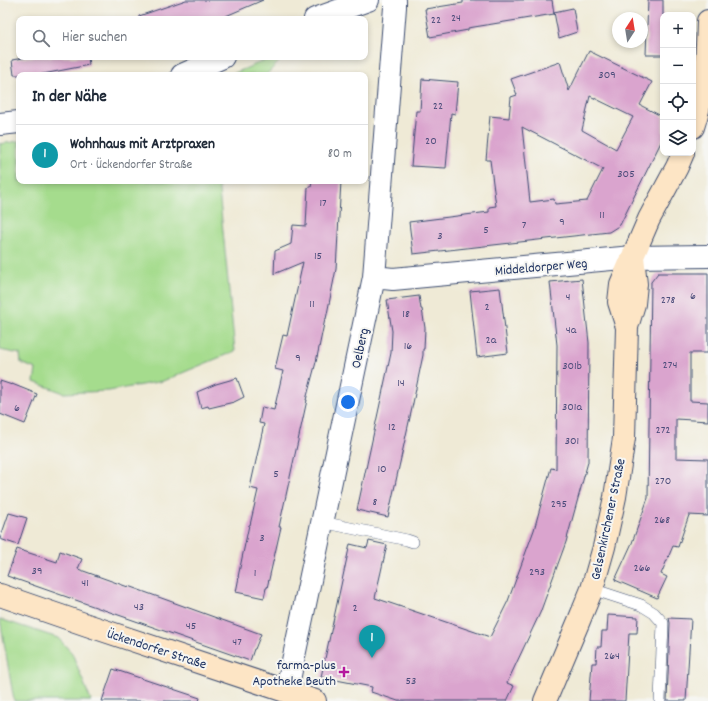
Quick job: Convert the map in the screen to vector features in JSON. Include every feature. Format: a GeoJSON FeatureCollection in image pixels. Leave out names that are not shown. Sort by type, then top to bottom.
{"type":"FeatureCollection","features":[{"type":"Feature","properties":{"kind":"street"},"geometry":{"type":"LineString","coordinates":[[323,16],[368,0]]}},
{"type":"Feature","properties":{"kind":"street","name":"Oelberg"},"geometry":{"type":"LineString","coordinates":[[286,691],[374,277],[395,0]]}},
{"type":"Feature","properties":{"kind":"street"},"geometry":{"type":"LineString","coordinates":[[696,120],[703,89],[707,56],[708,21]]}},
{"type":"Feature","properties":{"kind":"street"},"geometry":{"type":"LineString","coordinates":[[189,72],[216,60]]}},
{"type":"Feature","properties":{"kind":"street"},"geometry":{"type":"LineString","coordinates":[[0,124],[16,122]]}},
{"type":"Feature","properties":{"kind":"street","name":"Gelsenkirchener Straße"},"geometry":{"type":"LineString","coordinates":[[545,701],[592,589],[604,547],[615,498],[624,438],[627,327],[634,304],[636,284],[633,257],[649,219],[682,156]]}},
{"type":"Feature","properties":{"kind":"street","name":"Middeldorper Weg"},"geometry":{"type":"LineString","coordinates":[[374,277],[393,280],[633,257],[708,256]]}},
{"type":"Feature","properties":{"kind":"street","name":"Ückendorfer Straße"},"geometry":{"type":"LineString","coordinates":[[0,595],[315,701]]}},
{"type":"Feature","properties":{"kind":"lane"},"geometry":{"type":"LineString","coordinates":[[322,522],[413,542]]}},
{"type":"Feature","properties":{"kind":"lane"},"geometry":{"type":"LineString","coordinates":[[592,589],[641,605],[654,613],[663,623],[660,701]]}},
{"type":"Feature","properties":{"kind":"green space"},"geometry":{"type":"Polygon","coordinates":[[[266,60],[281,60],[269,72],[237,72],[266,60]]]}},
{"type":"Feature","properties":{"kind":"green space"},"geometry":{"type":"Polygon","coordinates":[[[16,141],[16,184],[218,184],[235,351],[163,381],[109,391],[64,393],[34,382],[36,369],[21,363],[20,354],[0,350],[0,144],[16,141]]]}},
{"type":"Feature","properties":{"kind":"green space"},"geometry":{"type":"Polygon","coordinates":[[[0,619],[58,638],[72,653],[91,701],[14,701],[0,619]]]}},
{"type":"Feature","properties":{"kind":"building"},"geometry":{"type":"Polygon","coordinates":[[[186,0],[263,0],[226,16],[139,16],[186,0]]]}},
{"type":"Feature","properties":{"kind":"building"},"geometry":{"type":"Polygon","coordinates":[[[463,0],[552,0],[554,14],[468,28],[468,30],[430,37],[425,9],[463,3],[463,0]]]}},
{"type":"Feature","properties":{"kind":"building"},"geometry":{"type":"Polygon","coordinates":[[[648,0],[663,0],[663,12],[660,12],[660,55],[646,55],[646,48],[648,48],[648,0]]]}},
{"type":"Feature","properties":{"kind":"building"},"geometry":{"type":"Polygon","coordinates":[[[573,8],[577,32],[559,38],[554,12],[573,8]]]}},
{"type":"Feature","properties":{"kind":"building"},"geometry":{"type":"Polygon","coordinates":[[[589,51],[652,82],[640,105],[660,115],[660,144],[620,225],[609,232],[413,254],[409,222],[489,212],[489,207],[496,206],[490,160],[486,160],[490,116],[509,118],[511,97],[517,95],[511,79],[560,62],[569,91],[589,51]],[[590,96],[582,130],[616,149],[633,117],[590,96]],[[522,127],[530,202],[554,199],[555,204],[587,201],[603,169],[522,127]]]}},
{"type":"Feature","properties":{"kind":"building"},"geometry":{"type":"Polygon","coordinates":[[[12,60],[88,60],[89,65],[53,72],[16,72],[16,75],[14,75],[12,60]]]}},
{"type":"Feature","properties":{"kind":"building"},"geometry":{"type":"Polygon","coordinates":[[[422,79],[458,82],[455,114],[451,113],[446,168],[411,166],[416,111],[420,111],[422,79]]]}},
{"type":"Feature","properties":{"kind":"building"},"geometry":{"type":"Polygon","coordinates":[[[312,184],[341,184],[336,269],[326,319],[306,400],[279,527],[281,527],[264,598],[236,592],[249,525],[258,490],[250,488],[264,424],[259,423],[262,407],[274,410],[283,371],[275,369],[283,335],[287,336],[303,262],[274,274],[275,251],[291,244],[293,225],[306,226],[308,187],[311,187],[312,184]]]}},
{"type":"Feature","properties":{"kind":"building"},"geometry":{"type":"Polygon","coordinates":[[[658,273],[708,273],[708,353],[690,353],[690,401],[708,402],[708,421],[676,419],[676,458],[708,459],[708,516],[689,515],[678,547],[673,546],[661,574],[667,577],[657,598],[615,580],[632,543],[648,498],[651,282],[658,273]]]}},
{"type":"Feature","properties":{"kind":"building"},"geometry":{"type":"Polygon","coordinates":[[[582,279],[589,343],[588,462],[566,542],[540,613],[507,683],[514,686],[507,701],[398,701],[371,692],[372,687],[321,677],[350,544],[367,548],[369,541],[387,545],[375,598],[490,637],[508,601],[534,530],[551,468],[556,469],[557,345],[550,282],[582,279]]]}},
{"type":"Feature","properties":{"kind":"building"},"geometry":{"type":"Polygon","coordinates":[[[500,288],[508,353],[477,357],[470,291],[500,288]]]}},
{"type":"Feature","properties":{"kind":"building"},"geometry":{"type":"Polygon","coordinates":[[[419,296],[425,328],[424,349],[388,517],[357,510],[391,353],[392,331],[387,300],[419,296]]]}},
{"type":"Feature","properties":{"kind":"building"},"geometry":{"type":"Polygon","coordinates":[[[237,378],[244,397],[234,402],[209,408],[208,406],[201,408],[197,392],[216,384],[237,378]]]}},
{"type":"Feature","properties":{"kind":"building"},"geometry":{"type":"Polygon","coordinates":[[[0,381],[37,394],[25,424],[0,414],[0,381]]]}},
{"type":"Feature","properties":{"kind":"building"},"geometry":{"type":"Polygon","coordinates":[[[9,513],[27,518],[18,545],[0,539],[9,513]]]}},
{"type":"Feature","properties":{"kind":"building"},"geometry":{"type":"Polygon","coordinates":[[[17,549],[57,562],[60,551],[82,559],[78,569],[261,634],[250,661],[7,576],[17,549]]]}},
{"type":"Feature","properties":{"kind":"building"},"geometry":{"type":"Polygon","coordinates":[[[608,615],[638,617],[637,633],[629,633],[625,701],[589,701],[592,663],[596,663],[597,647],[601,647],[602,631],[607,631],[608,615]]]}},
{"type":"Feature","properties":{"kind":"building"},"geometry":{"type":"Polygon","coordinates":[[[669,618],[691,619],[686,701],[667,701],[669,618]]]}},
{"type":"Feature","properties":{"kind":"building"},"geometry":{"type":"Polygon","coordinates":[[[113,669],[200,698],[199,701],[102,701],[113,669]]]}},
{"type":"Feature","properties":{"kind":"place","name":"Wohnhaus mit Arztpraxen"},"geometry":{"type":"Point","coordinates":[372,658]}},
{"type":"Feature","properties":{"kind":"place","name":"farma-plus Apotheke Beuth"},"geometry":{"type":"Point","coordinates":[344,672]}}]}
